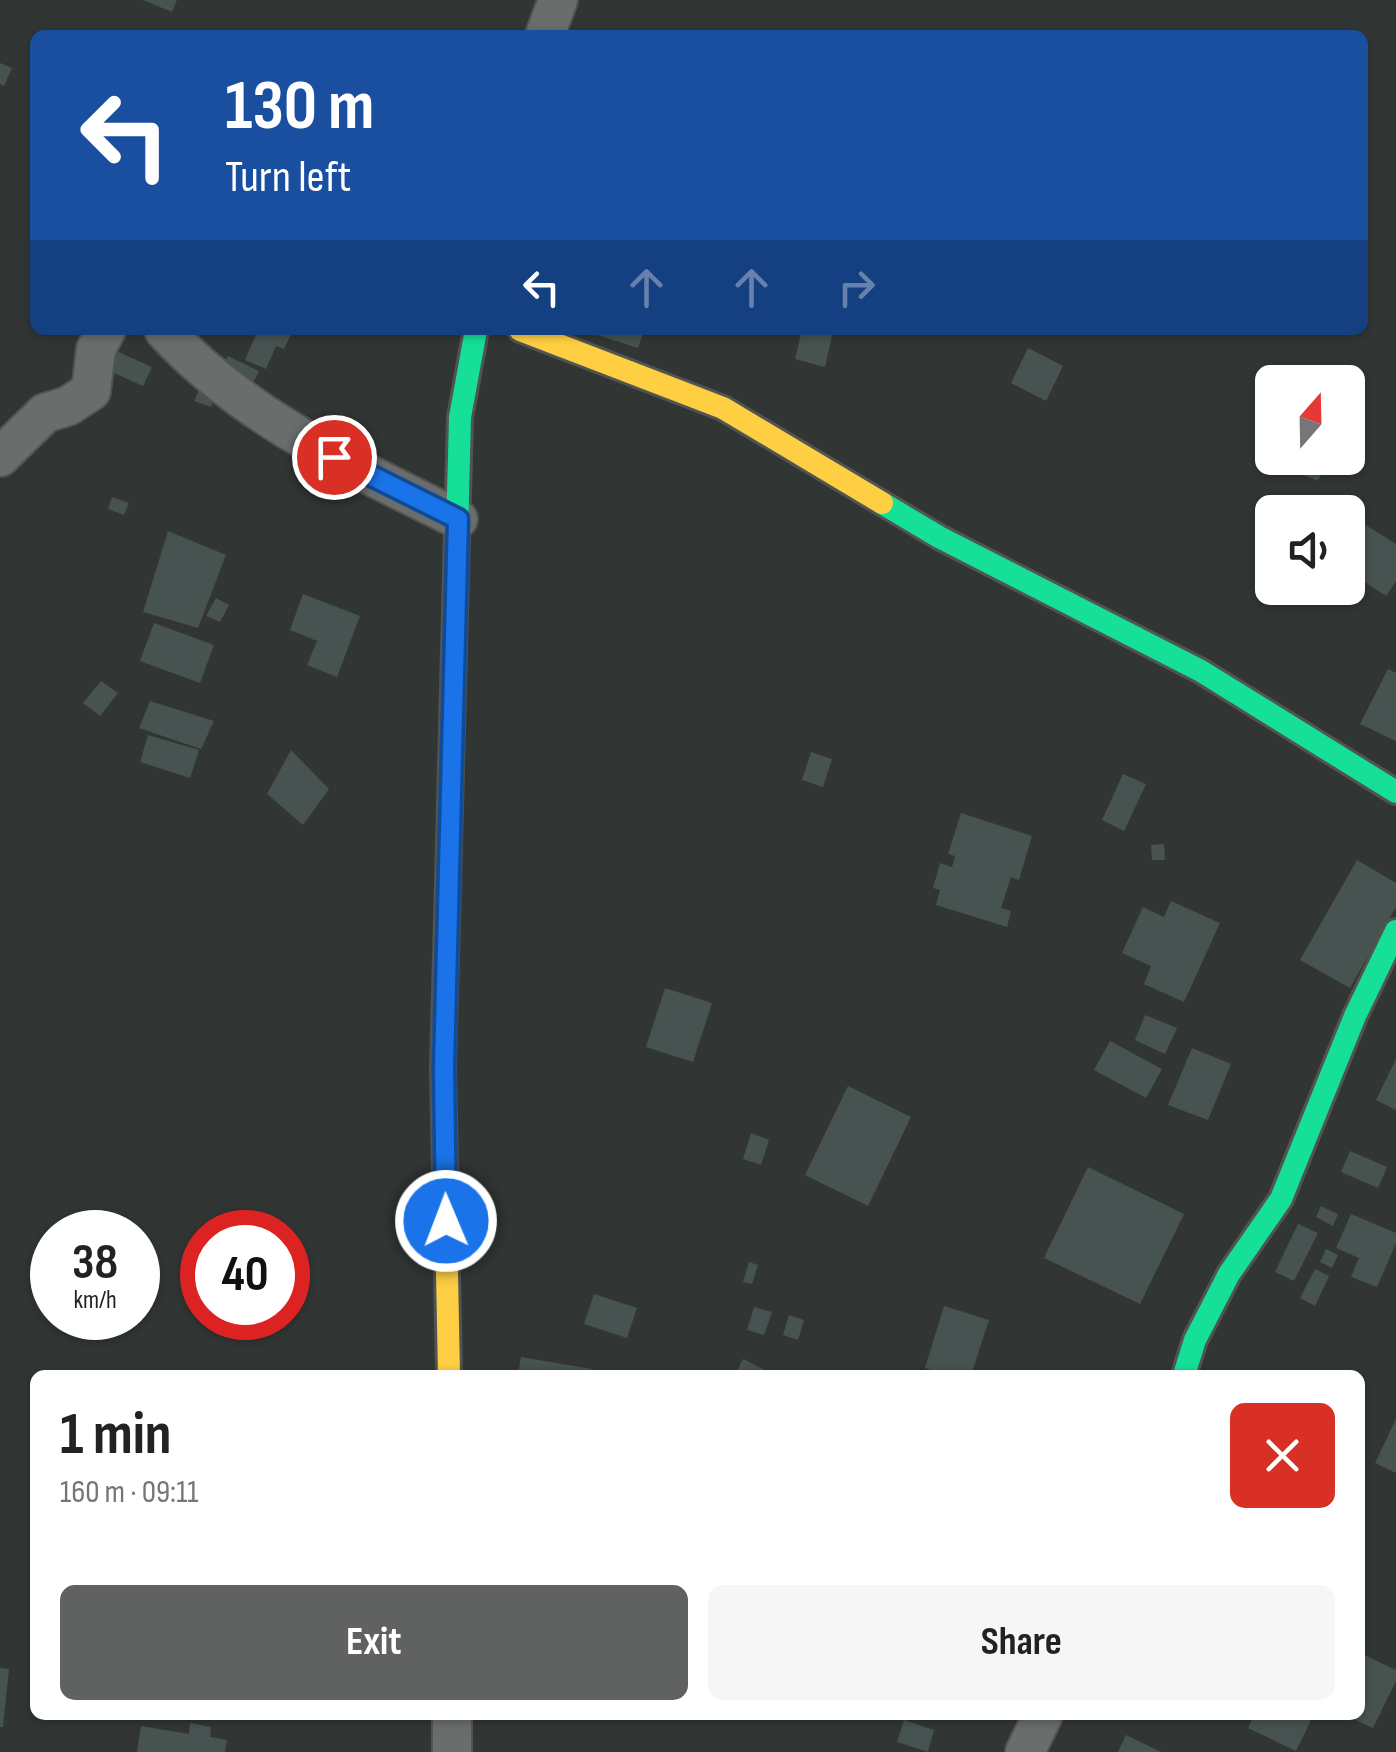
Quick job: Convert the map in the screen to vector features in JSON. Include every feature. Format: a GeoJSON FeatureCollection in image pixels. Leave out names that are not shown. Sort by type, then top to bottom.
{"type":"FeatureCollection","features":[{"type":"Feature","properties":{"kind":"street"},"geometry":{"type":"LineString","coordinates":[[547,30],[558,0]]}},
{"type":"Feature","properties":{"kind":"street"},"geometry":{"type":"LineString","coordinates":[[0,457],[45,413],[68,406],[91,390],[96,349],[103,335]]}},
{"type":"Feature","properties":{"kind":"street"},"geometry":{"type":"LineString","coordinates":[[168,335],[189,358],[303,441],[458,519]]}},
{"type":"Feature","properties":{"kind":"street"},"geometry":{"type":"LineString","coordinates":[[449,1370],[444,1067],[460,417],[475,335]]}},
{"type":"Feature","properties":{"kind":"street"},"geometry":{"type":"LineString","coordinates":[[533,335],[724,408],[938,537],[1201,671],[1396,792]]}},
{"type":"Feature","properties":{"kind":"street"},"geometry":{"type":"LineString","coordinates":[[1186,1370],[1195,1340],[1229,1274],[1281,1199],[1355,1016],[1396,931]]}},
{"type":"Feature","properties":{"kind":"street"},"geometry":{"type":"LineString","coordinates":[[452,1720],[452,1752]]}},
{"type":"Feature","properties":{"kind":"street"},"geometry":{"type":"LineString","coordinates":[[1025,1752],[1041,1720]]}},
{"type":"Feature","properties":{"kind":"building"},"geometry":{"type":"Polygon","coordinates":[[[143,0],[177,0],[172,12],[143,0]]]}},
{"type":"Feature","properties":{"kind":"building"},"geometry":{"type":"Polygon","coordinates":[[[0,63],[12,68],[4,86],[0,84],[0,63]]]}},
{"type":"Feature","properties":{"kind":"building"},"geometry":{"type":"Polygon","coordinates":[[[256,335],[291,335],[284,349],[276,346],[266,369],[245,360],[256,335]]]}},
{"type":"Feature","properties":{"kind":"building"},"geometry":{"type":"Polygon","coordinates":[[[598,335],[642,335],[638,348],[598,335]]]}},
{"type":"Feature","properties":{"kind":"building"},"geometry":{"type":"Polygon","coordinates":[[[801,335],[832,335],[825,367],[795,359],[801,335]]]}},
{"type":"Feature","properties":{"kind":"building"},"geometry":{"type":"Polygon","coordinates":[[[105,346],[152,367],[143,386],[96,365],[105,346]]]}},
{"type":"Feature","properties":{"kind":"building"},"geometry":{"type":"Polygon","coordinates":[[[1028,348],[1063,366],[1046,401],[1011,383],[1028,348]]]}},
{"type":"Feature","properties":{"kind":"building"},"geometry":{"type":"Polygon","coordinates":[[[228,356],[259,371],[254,381],[223,366],[228,356]]]}},
{"type":"Feature","properties":{"kind":"building"},"geometry":{"type":"Polygon","coordinates":[[[201,386],[216,392],[211,407],[194,401],[201,386]]]}},
{"type":"Feature","properties":{"kind":"building"},"geometry":{"type":"Polygon","coordinates":[[[112,497],[129,503],[124,515],[108,509],[112,497]]]}},
{"type":"Feature","properties":{"kind":"building"},"geometry":{"type":"Polygon","coordinates":[[[1365,525],[1396,544],[1396,581],[1386,596],[1365,582],[1365,525]]]}},
{"type":"Feature","properties":{"kind":"building"},"geometry":{"type":"Polygon","coordinates":[[[168,531],[226,555],[198,628],[143,612],[168,531]]]}},
{"type":"Feature","properties":{"kind":"building"},"geometry":{"type":"Polygon","coordinates":[[[303,594],[360,616],[337,677],[307,665],[317,641],[290,630],[303,594]]]}},
{"type":"Feature","properties":{"kind":"building"},"geometry":{"type":"Polygon","coordinates":[[[216,598],[229,605],[220,622],[206,616],[216,598]]]}},
{"type":"Feature","properties":{"kind":"building"},"geometry":{"type":"Polygon","coordinates":[[[154,623],[214,645],[200,683],[140,661],[154,623]]]}},
{"type":"Feature","properties":{"kind":"building"},"geometry":{"type":"Polygon","coordinates":[[[1388,669],[1396,673],[1396,741],[1360,724],[1388,669]]]}},
{"type":"Feature","properties":{"kind":"building"},"geometry":{"type":"Polygon","coordinates":[[[101,681],[118,693],[100,716],[83,703],[101,681]]]}},
{"type":"Feature","properties":{"kind":"building"},"geometry":{"type":"Polygon","coordinates":[[[150,701],[214,721],[201,749],[139,728],[150,701]]]}},
{"type":"Feature","properties":{"kind":"building"},"geometry":{"type":"Polygon","coordinates":[[[148,735],[199,750],[190,778],[140,762],[148,735]]]}},
{"type":"Feature","properties":{"kind":"building"},"geometry":{"type":"Polygon","coordinates":[[[291,750],[329,789],[303,825],[267,794],[291,750]]]}},
{"type":"Feature","properties":{"kind":"building"},"geometry":{"type":"Polygon","coordinates":[[[811,752],[832,759],[823,787],[802,780],[811,752]]]}},
{"type":"Feature","properties":{"kind":"building"},"geometry":{"type":"Polygon","coordinates":[[[1123,774],[1146,784],[1124,831],[1102,820],[1123,774]]]}},
{"type":"Feature","properties":{"kind":"building"},"geometry":{"type":"Polygon","coordinates":[[[961,813],[1032,836],[1019,880],[1011,877],[1001,908],[1011,911],[1007,927],[936,905],[940,890],[933,888],[940,863],[952,867],[955,856],[948,854],[961,813]]]}},
{"type":"Feature","properties":{"kind":"building"},"geometry":{"type":"Polygon","coordinates":[[[1164,844],[1165,860],[1152,860],[1151,845],[1164,844]]]}},
{"type":"Feature","properties":{"kind":"building"},"geometry":{"type":"Polygon","coordinates":[[[1357,860],[1396,883],[1396,907],[1350,988],[1300,960],[1357,860]]]}},
{"type":"Feature","properties":{"kind":"building"},"geometry":{"type":"Polygon","coordinates":[[[1171,901],[1220,923],[1184,1002],[1144,984],[1151,966],[1122,953],[1143,907],[1164,917],[1171,901]]]}},
{"type":"Feature","properties":{"kind":"building"},"geometry":{"type":"Polygon","coordinates":[[[665,988],[712,1003],[693,1062],[646,1047],[665,988]]]}},
{"type":"Feature","properties":{"kind":"building"},"geometry":{"type":"Polygon","coordinates":[[[1145,1015],[1177,1028],[1165,1054],[1135,1040],[1145,1015]]]}},
{"type":"Feature","properties":{"kind":"building"},"geometry":{"type":"Polygon","coordinates":[[[1110,1041],[1162,1069],[1146,1098],[1094,1070],[1110,1041]]]}},
{"type":"Feature","properties":{"kind":"building"},"geometry":{"type":"Polygon","coordinates":[[[1192,1048],[1231,1064],[1208,1120],[1168,1105],[1192,1048]]]}},
{"type":"Feature","properties":{"kind":"building"},"geometry":{"type":"Polygon","coordinates":[[[1396,1059],[1396,1110],[1376,1100],[1396,1059]]]}},
{"type":"Feature","properties":{"kind":"building"},"geometry":{"type":"Polygon","coordinates":[[[848,1086],[911,1117],[868,1206],[805,1175],[848,1086]]]}},
{"type":"Feature","properties":{"kind":"building"},"geometry":{"type":"Polygon","coordinates":[[[751,1133],[769,1140],[761,1165],[743,1159],[751,1133]]]}},
{"type":"Feature","properties":{"kind":"building"},"geometry":{"type":"Polygon","coordinates":[[[1350,1151],[1387,1167],[1378,1188],[1341,1172],[1350,1151]]]}},
{"type":"Feature","properties":{"kind":"building"},"geometry":{"type":"Polygon","coordinates":[[[1088,1167],[1184,1214],[1140,1304],[1044,1258],[1088,1167]]]}},
{"type":"Feature","properties":{"kind":"building"},"geometry":{"type":"Polygon","coordinates":[[[1321,1206],[1338,1214],[1333,1226],[1316,1217],[1321,1206]]]}},
{"type":"Feature","properties":{"kind":"building"},"geometry":{"type":"Polygon","coordinates":[[[1351,1214],[1396,1233],[1396,1243],[1377,1287],[1351,1277],[1359,1258],[1336,1248],[1351,1214]]]}},
{"type":"Feature","properties":{"kind":"building"},"geometry":{"type":"Polygon","coordinates":[[[1298,1224],[1318,1233],[1294,1281],[1275,1272],[1298,1224]]]}},
{"type":"Feature","properties":{"kind":"building"},"geometry":{"type":"Polygon","coordinates":[[[1326,1249],[1338,1255],[1332,1268],[1320,1262],[1326,1249]]]}},
{"type":"Feature","properties":{"kind":"building"},"geometry":{"type":"Polygon","coordinates":[[[749,1262],[758,1265],[752,1284],[743,1282],[749,1262]]]}},
{"type":"Feature","properties":{"kind":"building"},"geometry":{"type":"Polygon","coordinates":[[[1315,1269],[1329,1276],[1315,1306],[1300,1298],[1315,1269]]]}},
{"type":"Feature","properties":{"kind":"building"},"geometry":{"type":"Polygon","coordinates":[[[594,1294],[637,1308],[627,1338],[584,1324],[594,1294]]]}},
{"type":"Feature","properties":{"kind":"building"},"geometry":{"type":"Polygon","coordinates":[[[944,1306],[989,1320],[973,1370],[925,1368],[944,1306]]]}},
{"type":"Feature","properties":{"kind":"building"},"geometry":{"type":"Polygon","coordinates":[[[754,1307],[772,1312],[764,1335],[747,1330],[754,1307]]]}},
{"type":"Feature","properties":{"kind":"building"},"geometry":{"type":"Polygon","coordinates":[[[789,1315],[804,1320],[798,1340],[783,1335],[789,1315]]]}},
{"type":"Feature","properties":{"kind":"building"},"geometry":{"type":"Polygon","coordinates":[[[521,1357],[592,1369],[592,1370],[519,1370],[521,1357]]]}},
{"type":"Feature","properties":{"kind":"building"},"geometry":{"type":"Polygon","coordinates":[[[743,1359],[765,1370],[738,1370],[743,1359]]]}},
{"type":"Feature","properties":{"kind":"building"},"geometry":{"type":"Polygon","coordinates":[[[1396,1419],[1396,1473],[1375,1463],[1396,1419]]]}},
{"type":"Feature","properties":{"kind":"building"},"geometry":{"type":"Polygon","coordinates":[[[1365,1655],[1396,1670],[1396,1681],[1373,1728],[1356,1720],[1365,1720],[1365,1655]]]}},
{"type":"Feature","properties":{"kind":"building"},"geometry":{"type":"Polygon","coordinates":[[[0,1668],[9,1669],[3,1727],[0,1727],[0,1668]]]}},
{"type":"Feature","properties":{"kind":"building"},"geometry":{"type":"Polygon","coordinates":[[[904,1720],[934,1730],[928,1752],[897,1742],[904,1720]]]}},
{"type":"Feature","properties":{"kind":"building"},"geometry":{"type":"Polygon","coordinates":[[[1252,1720],[1311,1720],[1296,1751],[1248,1728],[1252,1720]]]}},
{"type":"Feature","properties":{"kind":"building"},"geometry":{"type":"Polygon","coordinates":[[[190,1723],[211,1727],[210,1737],[227,1740],[225,1752],[137,1752],[141,1726],[189,1734],[190,1723]]]}},
{"type":"Feature","properties":{"kind":"building"},"geometry":{"type":"Polygon","coordinates":[[[1126,1735],[1161,1752],[1118,1752],[1126,1735]]]}},
{"type":"Feature","properties":{"kind":"traffic: fast"},"geometry":{"type":"LineString","coordinates":[[448,883],[460,417],[475,335]]}},
{"type":"Feature","properties":{"kind":"traffic: fast"},"geometry":{"type":"LineString","coordinates":[[882,503],[939,537],[1201,671],[1396,792]]}},
{"type":"Feature","properties":{"kind":"traffic: fast"},"geometry":{"type":"LineString","coordinates":[[1186,1370],[1195,1340],[1229,1274],[1281,1199],[1355,1016],[1396,931]]}},
{"type":"Feature","properties":{"kind":"traffic: slow"},"geometry":{"type":"LineString","coordinates":[[533,335],[723,408],[882,503]]}},
{"type":"Feature","properties":{"kind":"traffic: slow"},"geometry":{"type":"LineString","coordinates":[[448,883],[443,1067],[449,1370]]}},
{"type":"Feature","properties":{"kind":"route"},"geometry":{"type":"LineString","coordinates":[[334,457],[458,519],[444,1067],[446,1221]]}}]}
